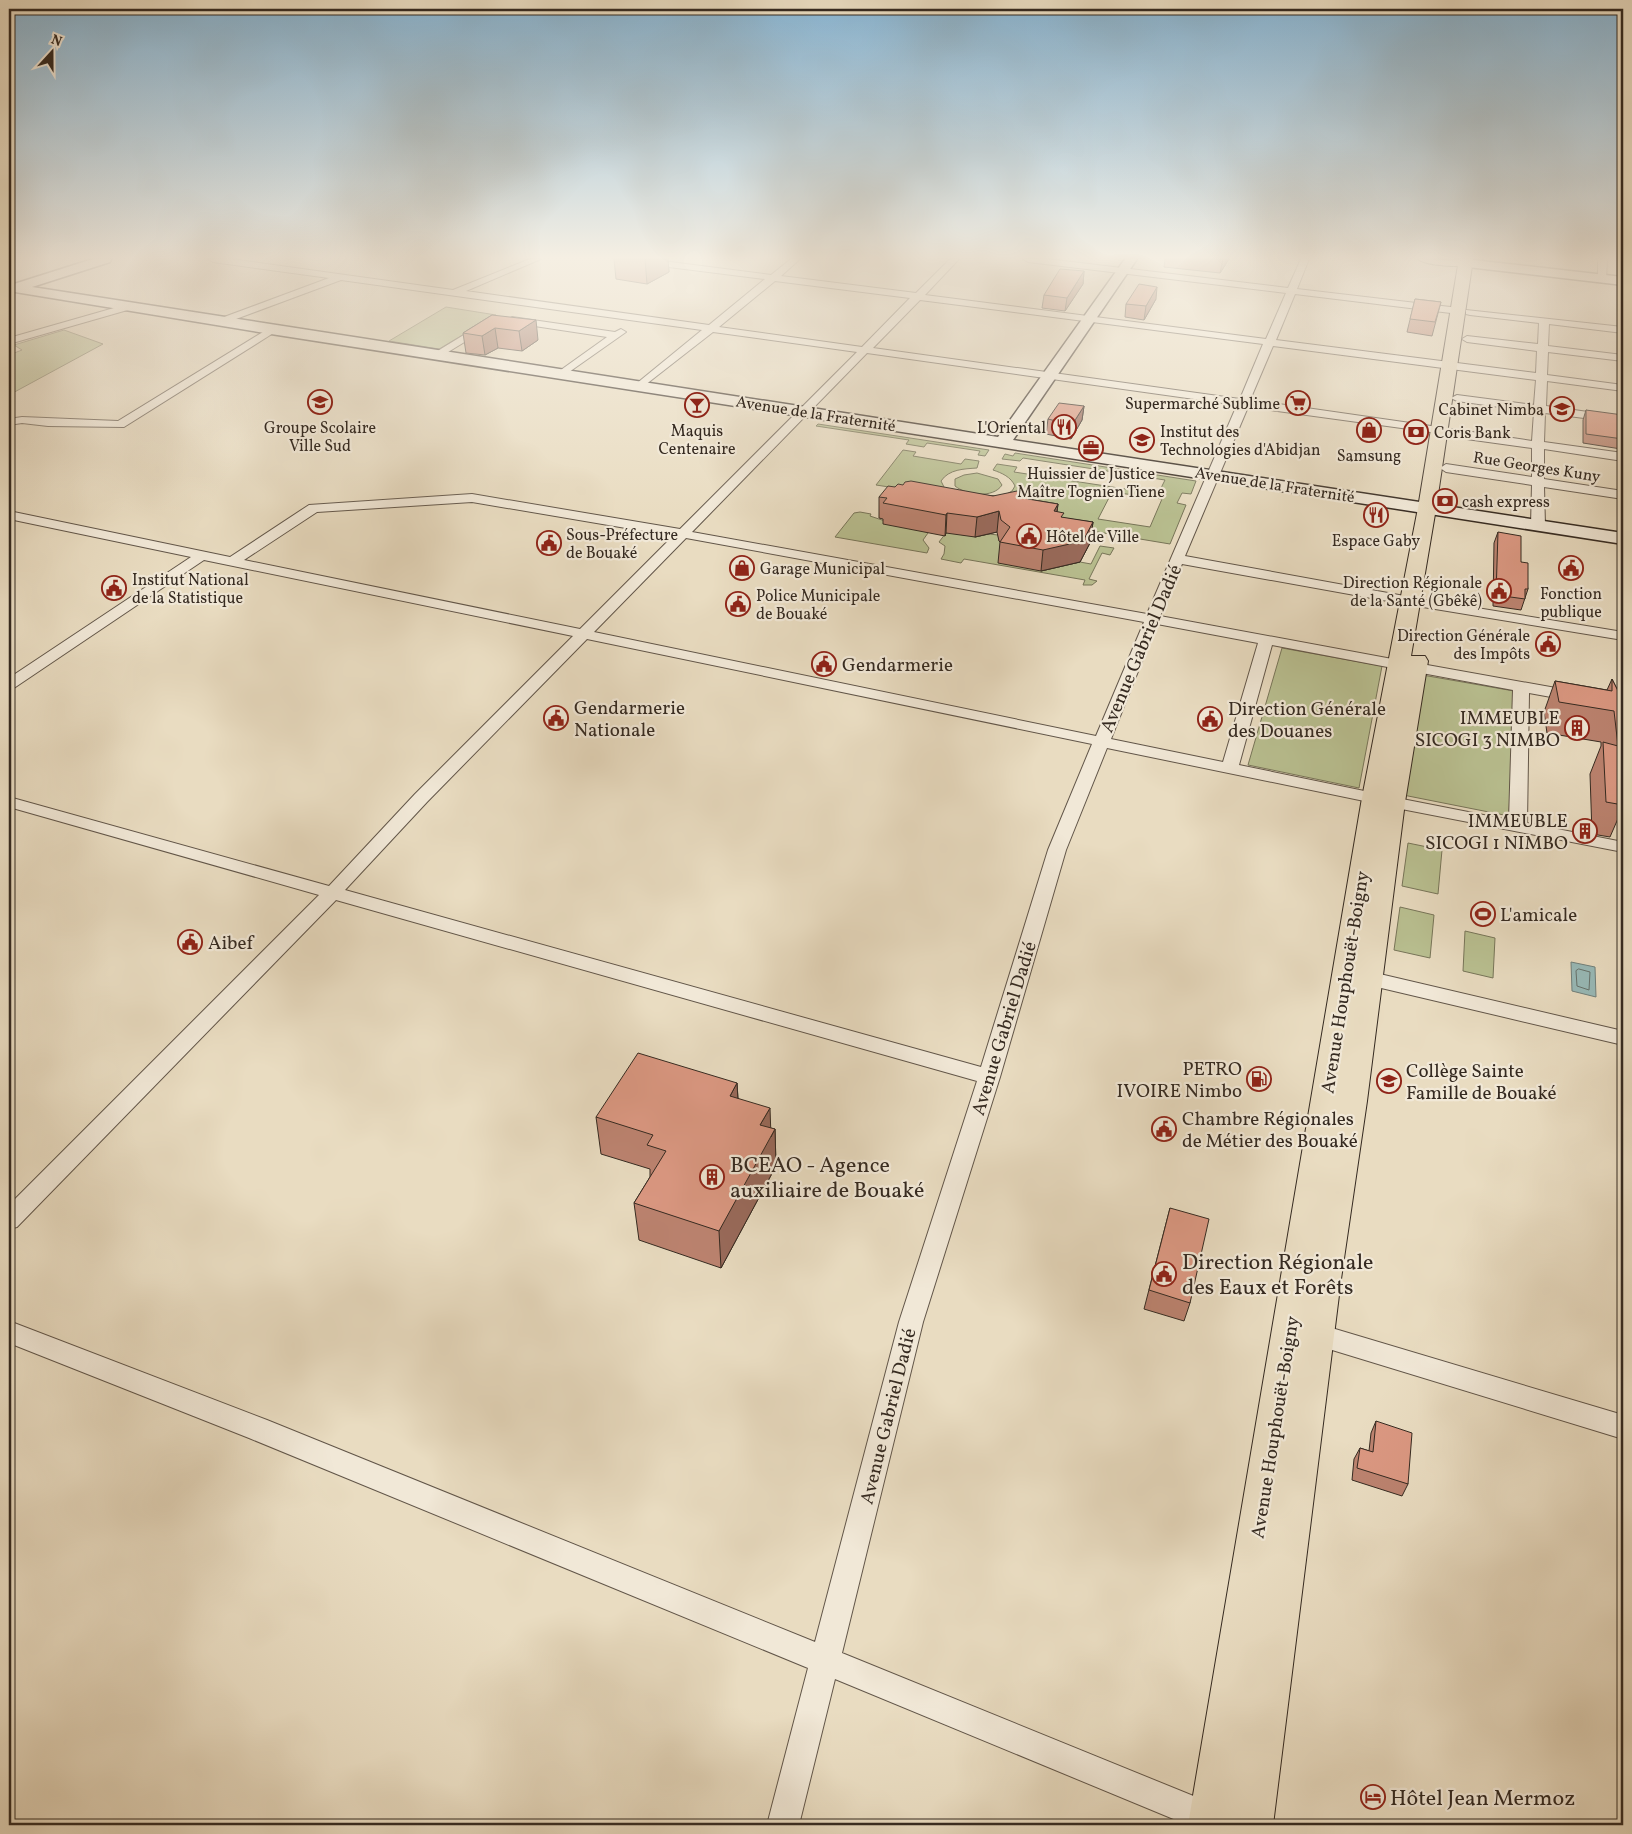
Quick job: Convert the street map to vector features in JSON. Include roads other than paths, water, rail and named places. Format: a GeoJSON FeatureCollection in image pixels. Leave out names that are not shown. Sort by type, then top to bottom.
{"type":"FeatureCollection","features":[{"type":"Feature","properties":{"kind":"main road","name":"Avenue Houphouët-Boigny"},"geometry":{"type":"LineString","coordinates":[[1211,1822],[1383,800],[1419,602],[1460,345]]}},
{"type":"Feature","properties":{"kind":"main road","name":"Avenue Houphouët-Boigny"},"geometry":{"type":"LineString","coordinates":[[1433,509],[1446,468],[1445,431],[1457,398],[1456,367]]}},
{"type":"Feature","properties":{"kind":"main road","name":"Avenue Houphouët-Boigny"},"geometry":{"type":"LineString","coordinates":[[1250,1825],[1315,1334],[1368,978],[1383,800]]}},
{"type":"Feature","properties":{"kind":"street"},"geometry":{"type":"LineString","coordinates":[[9,422],[22,420],[48,423],[72,422],[120,425],[248,345]]}},
{"type":"Feature","properties":{"kind":"street","name":"Avenue de la Fraternité"},"geometry":{"type":"LineString","coordinates":[[367,345],[1623,539]]}},
{"type":"Feature","properties":{"kind":"street"},"geometry":{"type":"LineString","coordinates":[[436,355],[454,345]]}},
{"type":"Feature","properties":{"kind":"street"},"geometry":{"type":"LineString","coordinates":[[562,374],[603,345]]}},
{"type":"Feature","properties":{"kind":"street"},"geometry":{"type":"LineString","coordinates":[[640,386],[691,345]]}},
{"type":"Feature","properties":{"kind":"street"},"geometry":{"type":"LineString","coordinates":[[834,345],[1623,457]]}},
{"type":"Feature","properties":{"kind":"street"},"geometry":{"type":"LineString","coordinates":[[9,1220],[332,893],[421,798],[870,345]]}},
{"type":"Feature","properties":{"kind":"street"},"geometry":{"type":"LineString","coordinates":[[1002,442],[1071,345]]}},
{"type":"Feature","properties":{"kind":"street","name":"Avenue Gabriel Dadié"},"geometry":{"type":"LineString","coordinates":[[783,1825],[911,1322],[989,1077],[1058,850],[1177,559],[1269,345]]}},
{"type":"Feature","properties":{"kind":"street"},"geometry":{"type":"LineString","coordinates":[[1282,345],[1623,388]]}},
{"type":"Feature","properties":{"kind":"street"},"geometry":{"type":"LineString","coordinates":[[1533,345],[1543,348],[1623,358]]}},
{"type":"Feature","properties":{"kind":"street"},"geometry":{"type":"LineString","coordinates":[[1538,526],[1539,409],[1543,345]]}},
{"type":"Feature","properties":{"kind":"street"},"geometry":{"type":"LineString","coordinates":[[1457,398],[1623,420]]}},
{"type":"Feature","properties":{"kind":"street","name":"Rue Georges Kuny"},"geometry":{"type":"LineString","coordinates":[[1446,468],[1623,495]]}},
{"type":"Feature","properties":{"kind":"street"},"geometry":{"type":"LineString","coordinates":[[232,561],[314,508],[465,498],[683,534],[1623,705]]}},
{"type":"Feature","properties":{"kind":"street"},"geometry":{"type":"LineString","coordinates":[[13,519],[202,555],[585,633],[1383,800],[1623,848]]}},
{"type":"Feature","properties":{"kind":"street"},"geometry":{"type":"LineString","coordinates":[[9,685],[202,555]]}},
{"type":"Feature","properties":{"kind":"street"},"geometry":{"type":"LineString","coordinates":[[1177,559],[1623,636]]}},
{"type":"Feature","properties":{"kind":"street"},"geometry":{"type":"LineString","coordinates":[[1230,767],[1266,639]]}},
{"type":"Feature","properties":{"kind":"street"},"geometry":{"type":"LineString","coordinates":[[1518,826],[1521,687]]}},
{"type":"Feature","properties":{"kind":"street"},"geometry":{"type":"LineString","coordinates":[[9,802],[989,1077]]}},
{"type":"Feature","properties":{"kind":"street"},"geometry":{"type":"LineString","coordinates":[[1368,978],[1623,1038]]}},
{"type":"Feature","properties":{"kind":"street"},"geometry":{"type":"LineString","coordinates":[[9,1332],[258,1429],[1211,1822]]}},
{"type":"Feature","properties":{"kind":"street"},"geometry":{"type":"LineString","coordinates":[[1315,1334],[1623,1427]]}},
{"type":"Feature","properties":{"kind":"water"},"geometry":{"type":"Polygon","coordinates":[[[1571,962],[1595,967],[1596,997],[1572,991],[1571,962]]]}},
{"type":"Feature","properties":{"kind":"place","name":"Groupe Scolaire Ville Sud"},"geometry":{"type":"Point","coordinates":[320,402]}},
{"type":"Feature","properties":{"kind":"place","name":"Supermarché Sublime"},"geometry":{"type":"Point","coordinates":[1298,403]}},
{"type":"Feature","properties":{"kind":"place","name":"Maquis Centenaire"},"geometry":{"type":"Point","coordinates":[697,405]}},
{"type":"Feature","properties":{"kind":"place","name":"Cabinet Nimba"},"geometry":{"type":"Point","coordinates":[1562,409]}},
{"type":"Feature","properties":{"kind":"place","name":"L'Oriental"},"geometry":{"type":"Point","coordinates":[1064,427]}},
{"type":"Feature","properties":{"kind":"place","name":"Samsung"},"geometry":{"type":"Point","coordinates":[1369,430]}},
{"type":"Feature","properties":{"kind":"place","name":"Coris Bank"},"geometry":{"type":"Point","coordinates":[1416,432]}},
{"type":"Feature","properties":{"kind":"place","name":"Institut des Technologies d'Abidjan"},"geometry":{"type":"Point","coordinates":[1142,440]}},
{"type":"Feature","properties":{"kind":"place","name":"Huissier de Justice Maître Tognien Tiene"},"geometry":{"type":"Point","coordinates":[1091,448]}},
{"type":"Feature","properties":{"kind":"place","name":"cash express"},"geometry":{"type":"Point","coordinates":[1445,501]}},
{"type":"Feature","properties":{"kind":"place","name":"Espace Gaby"},"geometry":{"type":"Point","coordinates":[1376,515]}},
{"type":"Feature","properties":{"kind":"place","name":"Hôtel de Ville"},"geometry":{"type":"Point","coordinates":[1029,536]}},
{"type":"Feature","properties":{"kind":"place","name":"Sous-Préfecture de Bouaké"},"geometry":{"type":"Point","coordinates":[549,543]}},
{"type":"Feature","properties":{"kind":"place","name":"Garage Municipal"},"geometry":{"type":"Point","coordinates":[742,568]}},
{"type":"Feature","properties":{"kind":"place","name":"Fonction publique"},"geometry":{"type":"Point","coordinates":[1571,568]}},
{"type":"Feature","properties":{"kind":"place","name":"Institut National de la Statistique"},"geometry":{"type":"Point","coordinates":[114,588]}},
{"type":"Feature","properties":{"kind":"place","name":"Direction Régionale de la Santé (Gbêkê)"},"geometry":{"type":"Point","coordinates":[1499,591]}},
{"type":"Feature","properties":{"kind":"place","name":"Police Municipale de Bouaké"},"geometry":{"type":"Point","coordinates":[738,604]}},
{"type":"Feature","properties":{"kind":"place","name":"Direction Générale des Impôts"},"geometry":{"type":"Point","coordinates":[1548,644]}},
{"type":"Feature","properties":{"kind":"place","name":"Gendarmerie"},"geometry":{"type":"Point","coordinates":[824,664]}},
{"type":"Feature","properties":{"kind":"place","name":"Gendarmerie Nationale"},"geometry":{"type":"Point","coordinates":[556,718]}},
{"type":"Feature","properties":{"kind":"place","name":"Direction Générale des Douanes"},"geometry":{"type":"Point","coordinates":[1210,719]}},
{"type":"Feature","properties":{"kind":"place","name":"IMMEUBLE SICOGI 3 NIMBO"},"geometry":{"type":"Point","coordinates":[1577,728]}},
{"type":"Feature","properties":{"kind":"place","name":"IMMEUBLE SICOGI 1 NIMBO"},"geometry":{"type":"Point","coordinates":[1585,831]}},
{"type":"Feature","properties":{"kind":"place","name":"L'amicale"},"geometry":{"type":"Point","coordinates":[1483,914]}},
{"type":"Feature","properties":{"kind":"place","name":"Aibef"},"geometry":{"type":"Point","coordinates":[190,942]}},
{"type":"Feature","properties":{"kind":"place","name":"PETRO IVOIRE Nimbo"},"geometry":{"type":"Point","coordinates":[1259,1079]}},
{"type":"Feature","properties":{"kind":"place","name":"Collège Sainte Famille de Bouaké"},"geometry":{"type":"Point","coordinates":[1389,1081]}},
{"type":"Feature","properties":{"kind":"place","name":"Chambre Régionales de Métier des Bouaké"},"geometry":{"type":"Point","coordinates":[1164,1129]}},
{"type":"Feature","properties":{"kind":"place","name":"BCEAO - Agence auxiliaire de Bouaké"},"geometry":{"type":"Point","coordinates":[712,1177]}},
{"type":"Feature","properties":{"kind":"place","name":"Direction Régionale des Eaux et Forêts"},"geometry":{"type":"Point","coordinates":[1164,1274]}},
{"type":"Feature","properties":{"kind":"place","name":"Hôtel Jean Mermoz"},"geometry":{"type":"Point","coordinates":[1373,1797]}}]}
